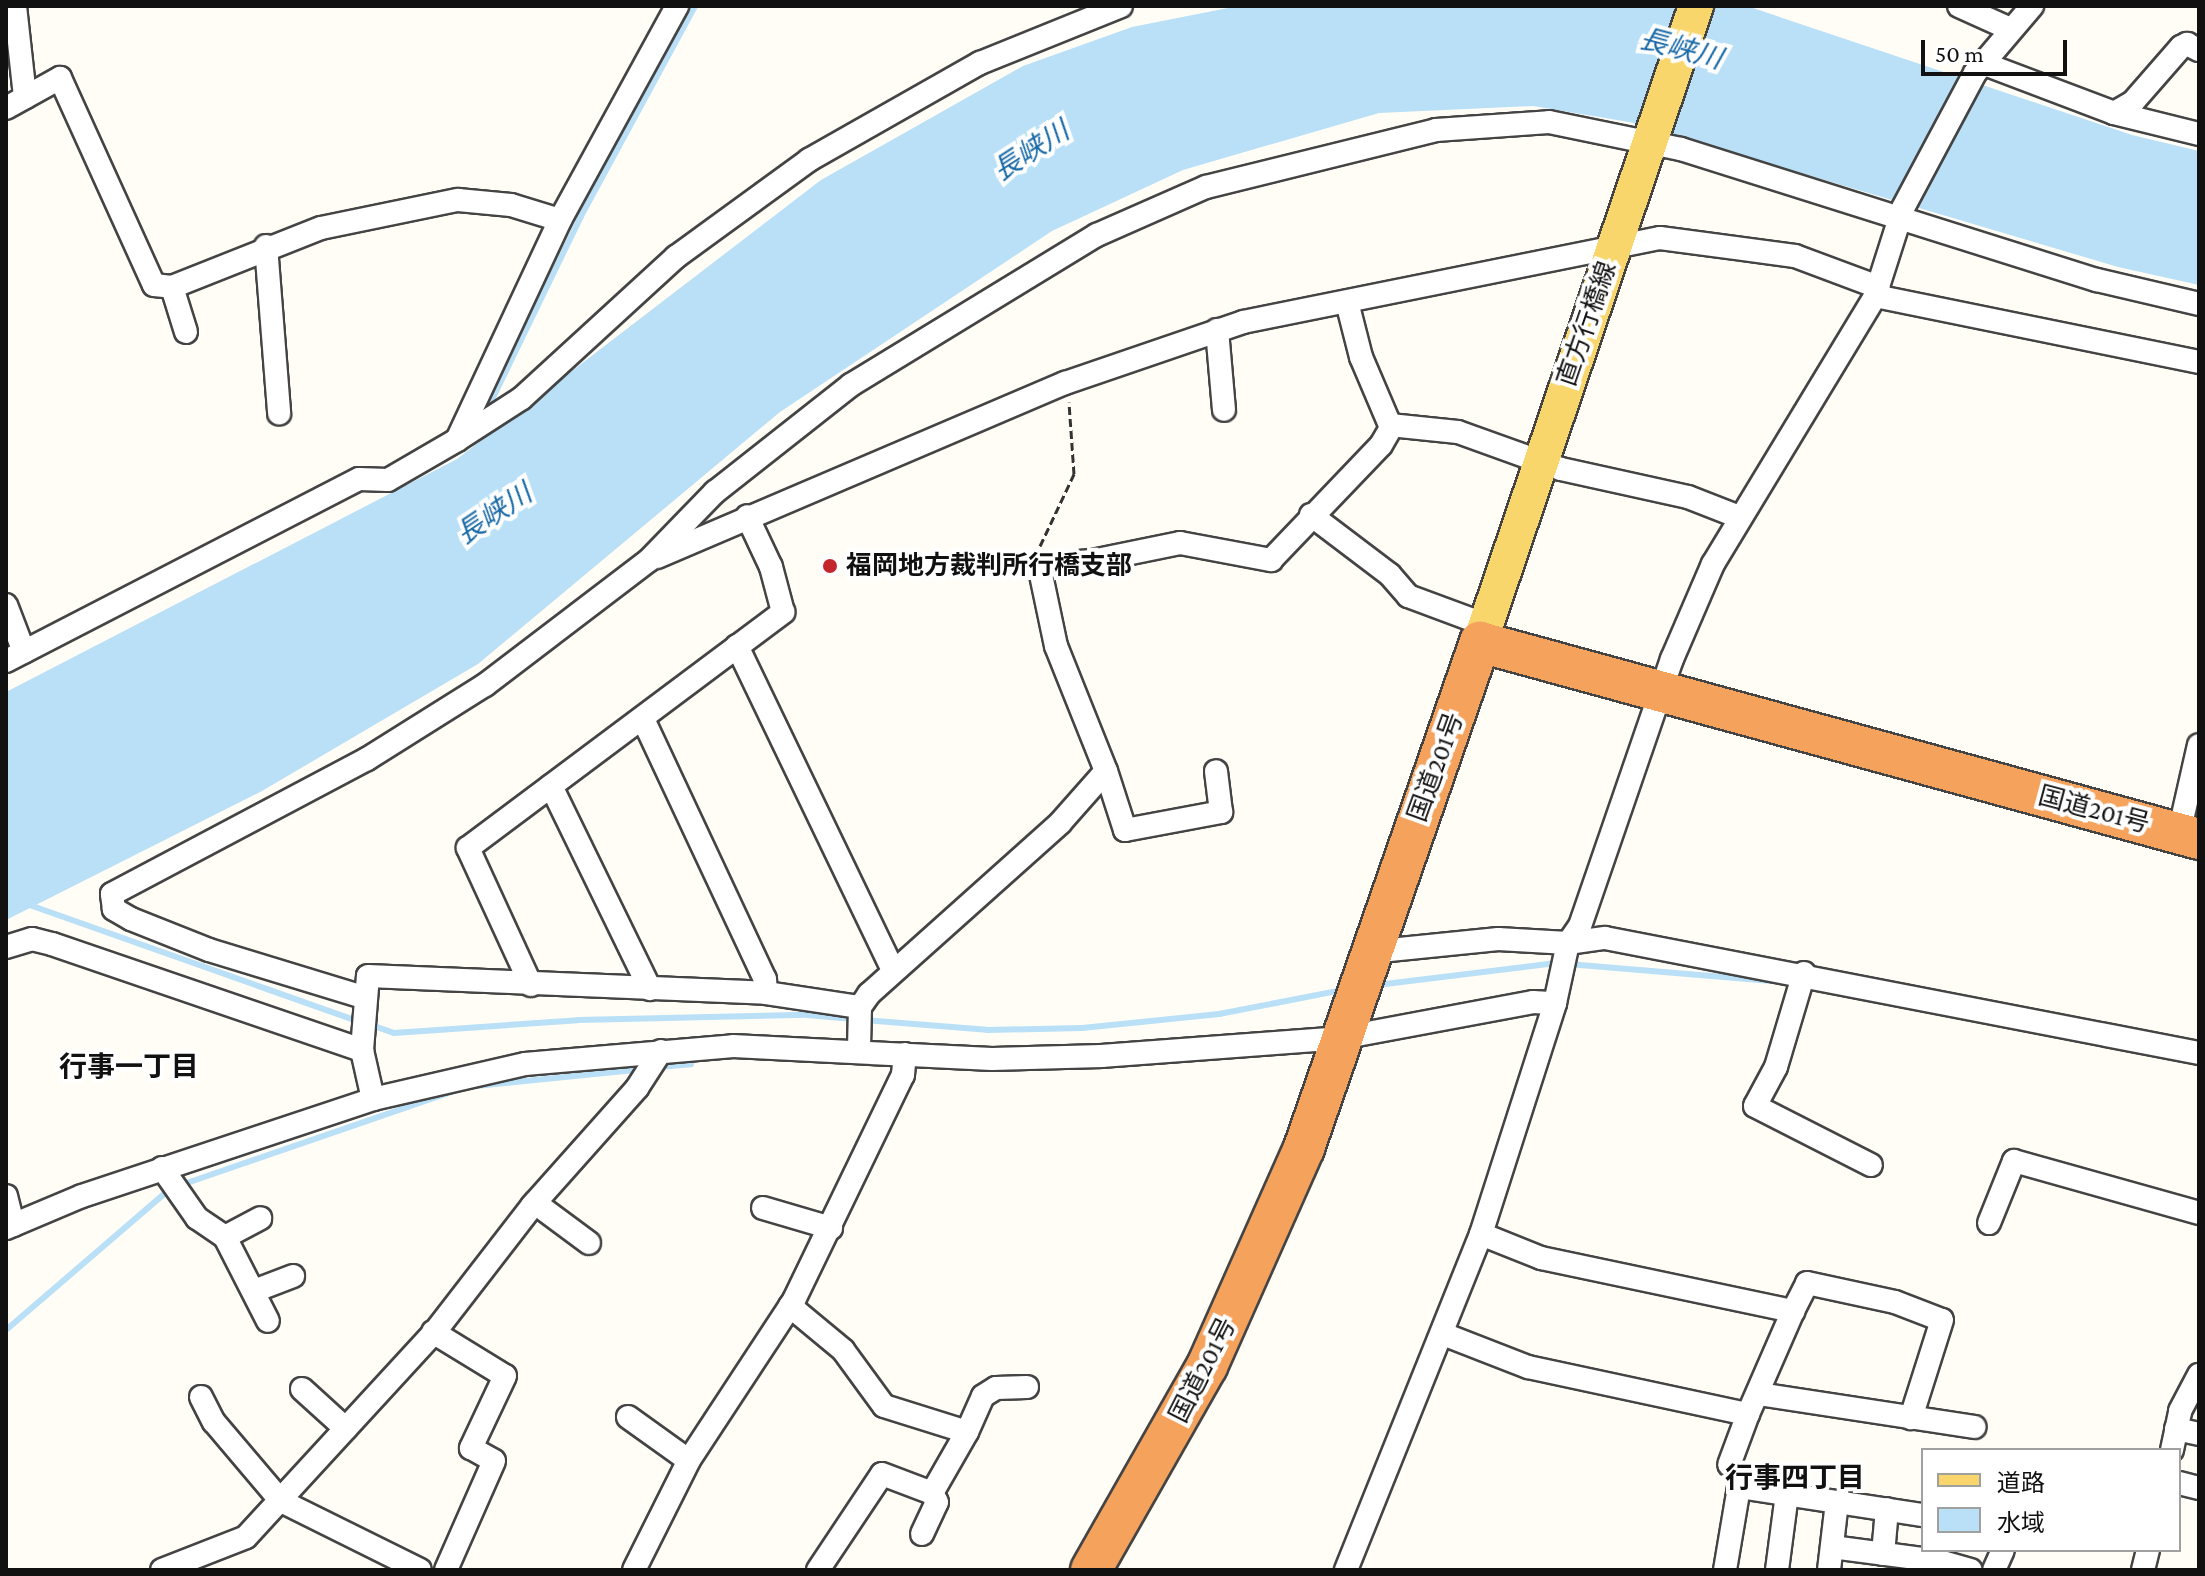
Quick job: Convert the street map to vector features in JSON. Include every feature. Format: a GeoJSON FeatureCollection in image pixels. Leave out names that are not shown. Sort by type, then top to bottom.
{"type":"FeatureCollection","features":[{"type":"Feature","properties":{"kind":"highway","name":"国道201号"},"geometry":{"type":"LineString","coordinates":[[1091,1570],[1207,1366],[1304,1148],[1483,634],[1662,690],[2189,836]]}},
{"type":"Feature","properties":{"kind":"main road","name":"直方行橋線"},"geometry":{"type":"LineString","coordinates":[[1483,634],[1696,6]]}},
{"type":"Feature","properties":{"kind":"street"},"geometry":{"type":"LineString","coordinates":[[15,6],[16,102],[60,78],[154,285],[172,287],[266,246],[321,228],[458,200],[511,205],[560,220]]}},
{"type":"Feature","properties":{"kind":"street"},"geometry":{"type":"LineString","coordinates":[[457,440],[560,220],[677,6]]}},
{"type":"Feature","properties":{"kind":"street"},"geometry":{"type":"LineString","coordinates":[[6,605],[15,656],[359,479],[388,480],[522,398],[676,257],[809,160],[980,63],[1121,6]]}},
{"type":"Feature","properties":{"kind":"street"},"geometry":{"type":"LineString","coordinates":[[1959,6],[2008,28]]}},
{"type":"Feature","properties":{"kind":"street"},"geometry":{"type":"LineString","coordinates":[[1346,1570],[1481,1234],[1567,948],[1580,926],[1623,811],[1662,690],[1713,564],[1739,517],[1833,372],[1877,292],[1901,213],[1979,68],[2008,28],[2032,6]]}},
{"type":"Feature","properties":{"kind":"street"},"geometry":{"type":"LineString","coordinates":[[2114,113],[2133,102],[2181,47],[2199,50]]}},
{"type":"Feature","properties":{"kind":"street"},"geometry":{"type":"LineString","coordinates":[[1979,68],[2114,113],[2199,134]]}},
{"type":"Feature","properties":{"kind":"street"},"geometry":{"type":"LineString","coordinates":[[363,997],[209,950],[131,919],[114,909],[112,894],[367,759],[496,677],[649,560],[715,492],[851,385],[1097,235],[1206,187],[1321,155],[1451,128],[1549,122],[1652,136],[1901,213],[2097,280],[2199,304]]}},
{"type":"Feature","properties":{"kind":"street"},"geometry":{"type":"LineString","coordinates":[[649,560],[1065,383],[1217,330],[1347,302],[1458,283],[1613,244],[1660,238],[1795,256],[1877,292],[2199,362]]}},
{"type":"Feature","properties":{"kind":"street"},"geometry":{"type":"LineString","coordinates":[[266,246],[279,413]]}},
{"type":"Feature","properties":{"kind":"street"},"geometry":{"type":"LineString","coordinates":[[172,287],[186,332]]}},
{"type":"Feature","properties":{"kind":"street"},"geometry":{"type":"LineString","coordinates":[[1347,302],[1361,357],[1392,426]]}},
{"type":"Feature","properties":{"kind":"street"},"geometry":{"type":"LineString","coordinates":[[1217,330],[1224,410]]}},
{"type":"Feature","properties":{"kind":"street"},"geometry":{"type":"LineString","coordinates":[[1392,426],[1446,429],[1584,475],[1688,497],[1739,517]]}},
{"type":"Feature","properties":{"kind":"street"},"geometry":{"type":"LineString","coordinates":[[1216,771],[1221,812],[1125,830],[1106,771],[1056,646],[1039,565],[1092,561],[1180,543],[1263,561],[1277,555],[1311,515],[1381,445],[1392,426]]}},
{"type":"Feature","properties":{"kind":"street"},"geometry":{"type":"LineString","coordinates":[[715,492],[713,504],[724,526]]}},
{"type":"Feature","properties":{"kind":"street"},"geometry":{"type":"LineString","coordinates":[[1311,515],[1390,575],[1408,596],[1483,634]]}},
{"type":"Feature","properties":{"kind":"street"},"geometry":{"type":"LineString","coordinates":[[531,985],[468,848],[783,612],[771,567],[747,516]]}},
{"type":"Feature","properties":{"kind":"street"},"geometry":{"type":"LineString","coordinates":[[737,646],[893,970]]}},
{"type":"Feature","properties":{"kind":"street"},"geometry":{"type":"LineString","coordinates":[[643,719],[765,979],[766,993]]}},
{"type":"Feature","properties":{"kind":"street"},"geometry":{"type":"LineString","coordinates":[[2189,836],[2199,745]]}},
{"type":"Feature","properties":{"kind":"street"},"geometry":{"type":"LineString","coordinates":[[859,1043],[860,1007],[893,970],[1060,823],[1106,771]]}},
{"type":"Feature","properties":{"kind":"street"},"geometry":{"type":"LineString","coordinates":[[551,786],[650,989]]}},
{"type":"Feature","properties":{"kind":"street"},"geometry":{"type":"LineString","coordinates":[[1367,960],[1498,939],[1567,948],[1605,938],[1804,973],[2199,1053]]}},
{"type":"Feature","properties":{"kind":"street"},"geometry":{"type":"LineString","coordinates":[[6,947],[32,939],[52,944],[363,1044]]}},
{"type":"Feature","properties":{"kind":"street"},"geometry":{"type":"LineString","coordinates":[[373,1099],[363,1044],[363,997],[368,976],[387,973],[531,985],[766,993],[860,1007]]}},
{"type":"Feature","properties":{"kind":"street"},"geometry":{"type":"LineString","coordinates":[[1804,973],[1776,1067],[1755,1106],[1871,1165]]}},
{"type":"Feature","properties":{"kind":"street"},"geometry":{"type":"LineString","coordinates":[[6,1196],[10,1227],[162,1168],[373,1099],[525,1064],[733,1046],[859,1043],[905,1054],[1102,1056],[1342,1034],[1554,998]]}},
{"type":"Feature","properties":{"kind":"street"},"geometry":{"type":"LineString","coordinates":[[162,1570],[213,1564],[246,1537],[281,1501],[433,1332],[535,1203],[637,1088],[661,1051]]}},
{"type":"Feature","properties":{"kind":"street"},"geometry":{"type":"LineString","coordinates":[[634,1570],[688,1460],[790,1306],[831,1228],[903,1075],[905,1054]]}},
{"type":"Feature","properties":{"kind":"street"},"geometry":{"type":"LineString","coordinates":[[1989,1223],[2014,1161],[2199,1213]]}},
{"type":"Feature","properties":{"kind":"street"},"geometry":{"type":"LineString","coordinates":[[162,1168],[197,1218],[225,1237],[268,1321]]}},
{"type":"Feature","properties":{"kind":"street"},"geometry":{"type":"LineString","coordinates":[[535,1203],[589,1243]]}},
{"type":"Feature","properties":{"kind":"street"},"geometry":{"type":"LineString","coordinates":[[763,1208],[831,1228]]}},
{"type":"Feature","properties":{"kind":"street"},"geometry":{"type":"LineString","coordinates":[[225,1237],[260,1218]]}},
{"type":"Feature","properties":{"kind":"street"},"geometry":{"type":"LineString","coordinates":[[1481,1234],[1541,1258],[1793,1311]]}},
{"type":"Feature","properties":{"kind":"street"},"geometry":{"type":"LineString","coordinates":[[254,1291],[293,1276]]}},
{"type":"Feature","properties":{"kind":"street"},"geometry":{"type":"LineString","coordinates":[[1729,1465],[1807,1283],[1895,1302],[1942,1320],[1911,1418]]}},
{"type":"Feature","properties":{"kind":"street"},"geometry":{"type":"LineString","coordinates":[[790,1306],[843,1350],[884,1406],[967,1432]]}},
{"type":"Feature","properties":{"kind":"street"},"geometry":{"type":"LineString","coordinates":[[433,1332],[505,1376],[471,1448],[494,1461],[446,1570]]}},
{"type":"Feature","properties":{"kind":"street"},"geometry":{"type":"LineString","coordinates":[[1443,1334],[1528,1367],[1753,1404],[1911,1418],[1974,1427]]}},
{"type":"Feature","properties":{"kind":"street"},"geometry":{"type":"LineString","coordinates":[[2174,1439],[2199,1376]]}},
{"type":"Feature","properties":{"kind":"street"},"geometry":{"type":"LineString","coordinates":[[932,1493],[967,1432],[983,1396],[996,1388],[1027,1387]]}},
{"type":"Feature","properties":{"kind":"street"},"geometry":{"type":"LineString","coordinates":[[302,1389],[346,1429]]}},
{"type":"Feature","properties":{"kind":"street"},"geometry":{"type":"LineString","coordinates":[[201,1397],[214,1422],[281,1501],[416,1569]]}},
{"type":"Feature","properties":{"kind":"street"},"geometry":{"type":"LineString","coordinates":[[628,1417],[688,1460]]}},
{"type":"Feature","properties":{"kind":"street"},"geometry":{"type":"LineString","coordinates":[[2174,1439],[2199,1434]]}},
{"type":"Feature","properties":{"kind":"street"},"geometry":{"type":"LineString","coordinates":[[818,1570],[882,1474],[932,1493],[937,1502],[922,1534]]}},
{"type":"Feature","properties":{"kind":"street"},"geometry":{"type":"LineString","coordinates":[[1725,1570],[1739,1487],[1921,1515]]}},
{"type":"Feature","properties":{"kind":"street"},"geometry":{"type":"LineString","coordinates":[[1777,1570],[1787,1494]]}},
{"type":"Feature","properties":{"kind":"street"},"geometry":{"type":"LineString","coordinates":[[1829,1570],[1837,1502]]}},
{"type":"Feature","properties":{"kind":"street"},"geometry":{"type":"LineString","coordinates":[[1883,1554],[1887,1509]]}},
{"type":"Feature","properties":{"kind":"street"},"geometry":{"type":"LineString","coordinates":[[1832,1547],[1971,1570]]}},
{"type":"Feature","properties":{"kind":"path"},"geometry":{"type":"LineString","coordinates":[[1039,565],[1041,543],[1074,474],[1075,440],[1065,383]]}},
{"type":"Feature","properties":{"kind":"water","name":"長峡川"},"geometry":{"type":"Polygon","coordinates":[[[1238,6],[1747,6],[2132,135],[2199,151],[2199,285],[2118,267],[1629,122],[1533,106],[1379,113],[1183,170],[1052,231],[780,412],[478,664],[262,791],[6,920],[6,692],[457,459],[821,180],[1023,66],[1132,27],[1238,6]]]}},
{"type":"Feature","properties":{"kind":"waterway"},"geometry":{"type":"LineString","coordinates":[[486,412],[581,216],[695,6]]}},
{"type":"Feature","properties":{"kind":"waterway"},"geometry":{"type":"LineString","coordinates":[[24,903],[360,1022]]}},
{"type":"Feature","properties":{"kind":"waterway"},"geometry":{"type":"LineString","coordinates":[[1377,985],[1556,963],[1771,981]]}},
{"type":"Feature","properties":{"kind":"waterway"},"geometry":{"type":"LineString","coordinates":[[864,1020],[987,1030],[1082,1028],[1219,1014],[1342,990]]}},
{"type":"Feature","properties":{"kind":"waterway"},"geometry":{"type":"LineString","coordinates":[[371,1025],[394,1033],[578,1020],[807,1015],[853,1019]]}},
{"type":"Feature","properties":{"kind":"waterway"},"geometry":{"type":"LineString","coordinates":[[659,1067],[691,1064]]}},
{"type":"Feature","properties":{"kind":"waterway"},"geometry":{"type":"LineString","coordinates":[[476,1086],[644,1069]]}},
{"type":"Feature","properties":{"kind":"waterway"},"geometry":{"type":"LineString","coordinates":[[181,1185],[457,1090]]}},
{"type":"Feature","properties":{"kind":"waterway"},"geometry":{"type":"LineString","coordinates":[[6,1330],[170,1189]]}},
{"type":"Feature","properties":{"kind":"place","name":"福岡地方裁判所行橋支部"},"geometry":{"type":"Point","coordinates":[830,566]}},
{"type":"Feature","properties":{"kind":"district","name":"行事一丁目"},"geometry":{"type":"Point","coordinates":[129,1067]}},
{"type":"Feature","properties":{"kind":"district","name":"行事四丁目"},"geometry":{"type":"Point","coordinates":[1795,1478]}}]}
